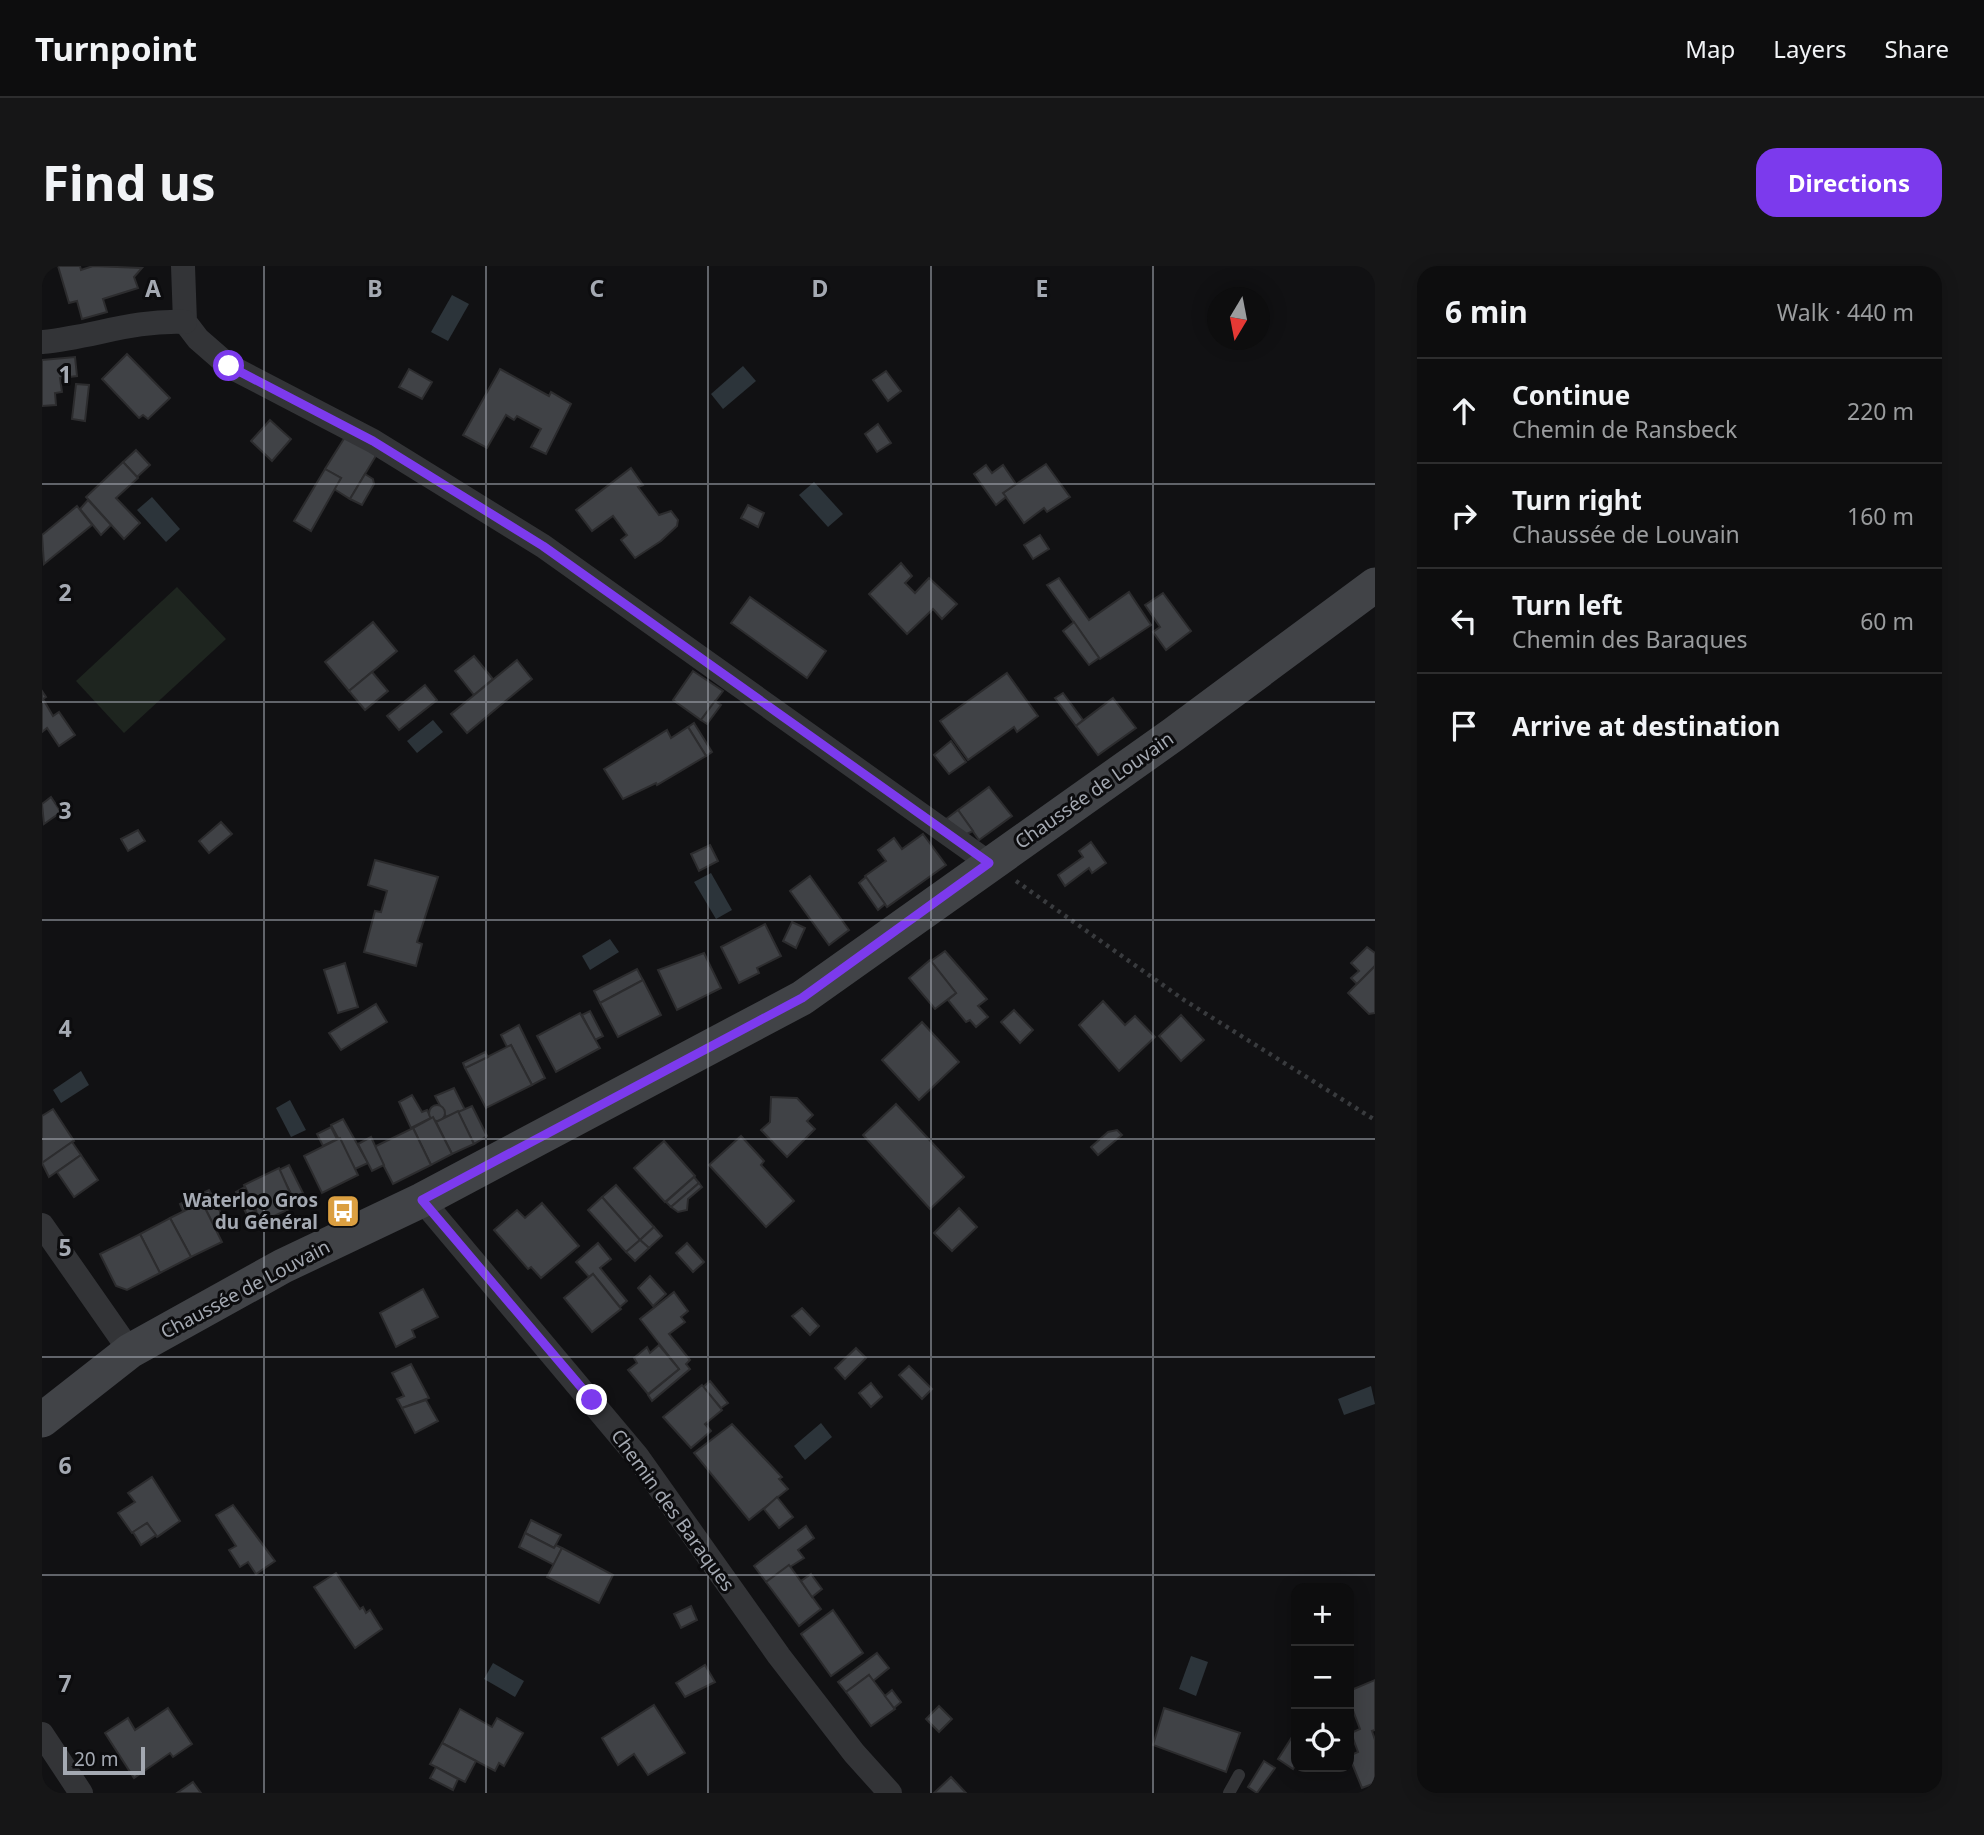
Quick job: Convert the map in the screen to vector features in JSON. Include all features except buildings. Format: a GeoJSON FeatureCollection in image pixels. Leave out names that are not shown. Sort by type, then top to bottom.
{"type":"FeatureCollection","features":[{"type":"Feature","properties":{"kind":"main road","name":"Chaussée de Louvain"},"geometry":{"type":"LineString","coordinates":[[42,1420],[130,1351],[283,1266],[422,1200],[802,998],[1206,711],[1375,585]]}},
{"type":"Feature","properties":{"kind":"street"},"geometry":{"type":"LineString","coordinates":[[183,266],[185,322],[198,339],[229,366],[373,441],[543,546],[989,863]]}},
{"type":"Feature","properties":{"kind":"street"},"geometry":{"type":"LineString","coordinates":[[42,342],[71,339],[150,321],[185,322]]}},
{"type":"Feature","properties":{"kind":"street","name":"Chemin des Baraques"},"geometry":{"type":"LineString","coordinates":[[422,1200],[637,1456],[779,1656],[854,1753],[890,1793]]}},
{"type":"Feature","properties":{"kind":"street"},"geometry":{"type":"LineString","coordinates":[[42,1225],[130,1351]]}},
{"type":"Feature","properties":{"kind":"street"},"geometry":{"type":"LineString","coordinates":[[42,1734],[81,1793]]}},
{"type":"Feature","properties":{"kind":"lane"},"geometry":{"type":"LineString","coordinates":[[1229,1793],[1239,1775]]}},
{"type":"Feature","properties":{"kind":"path"},"geometry":{"type":"LineString","coordinates":[[989,863],[1184,1000],[1375,1120]]}},
{"type":"Feature","properties":{"kind":"shaded area"},"geometry":{"type":"Polygon","coordinates":[[[452,295],[469,304],[448,341],[431,332],[452,295]]]}},
{"type":"Feature","properties":{"kind":"shaded area"},"geometry":{"type":"Polygon","coordinates":[[[743,366],[756,381],[723,409],[711,394],[743,366]]]}},
{"type":"Feature","properties":{"kind":"shaded area"},"geometry":{"type":"Polygon","coordinates":[[[814,482],[843,514],[828,527],[799,495],[814,482]]]}},
{"type":"Feature","properties":{"kind":"shaded area"},"geometry":{"type":"Polygon","coordinates":[[[152,497],[180,529],[166,542],[137,510],[152,497]]]}},
{"type":"Feature","properties":{"kind":"shaded area"},"geometry":{"type":"Polygon","coordinates":[[[177,587],[226,639],[124,733],[76,681],[177,587]]]}},
{"type":"Feature","properties":{"kind":"shaded area"},"geometry":{"type":"Polygon","coordinates":[[[433,720],[443,732],[417,753],[407,741],[433,720]]]}},
{"type":"Feature","properties":{"kind":"shaded area"},"geometry":{"type":"Polygon","coordinates":[[[711,873],[732,910],[716,919],[694,882],[711,873]]]}},
{"type":"Feature","properties":{"kind":"shaded area"},"geometry":{"type":"Polygon","coordinates":[[[610,939],[619,952],[590,970],[582,956],[610,939]]]}},
{"type":"Feature","properties":{"kind":"shaded area"},"geometry":{"type":"Polygon","coordinates":[[[81,1071],[89,1085],[61,1103],[53,1090],[81,1071]]]}},
{"type":"Feature","properties":{"kind":"shaded area"},"geometry":{"type":"Polygon","coordinates":[[[290,1100],[306,1130],[291,1137],[276,1108],[290,1100]]]}},
{"type":"Feature","properties":{"kind":"shaded area"},"geometry":{"type":"Polygon","coordinates":[[[1371,1386],[1375,1404],[1344,1415],[1338,1399],[1371,1386]]]}},
{"type":"Feature","properties":{"kind":"shaded area"},"geometry":{"type":"Polygon","coordinates":[[[821,1423],[832,1437],[805,1460],[794,1446],[821,1423]]]}},
{"type":"Feature","properties":{"kind":"shaded area"},"geometry":{"type":"Polygon","coordinates":[[[1191,1656],[1208,1662],[1196,1696],[1179,1689],[1191,1656]]]}},
{"type":"Feature","properties":{"kind":"shaded area"},"geometry":{"type":"Polygon","coordinates":[[[493,1663],[524,1681],[515,1697],[484,1679],[493,1663]]]}},
{"type":"Feature","properties":{"kind":"place","name":"Waterloo Gros du Général"},"geometry":{"type":"Point","coordinates":[343,1211]}},
{"type":"Feature","properties":{"kind":"route"},"geometry":{"type":"LineString","coordinates":[[229,366],[412,463],[543,546],[989,863],[802,998],[422,1200],[592,1400]]}}]}
